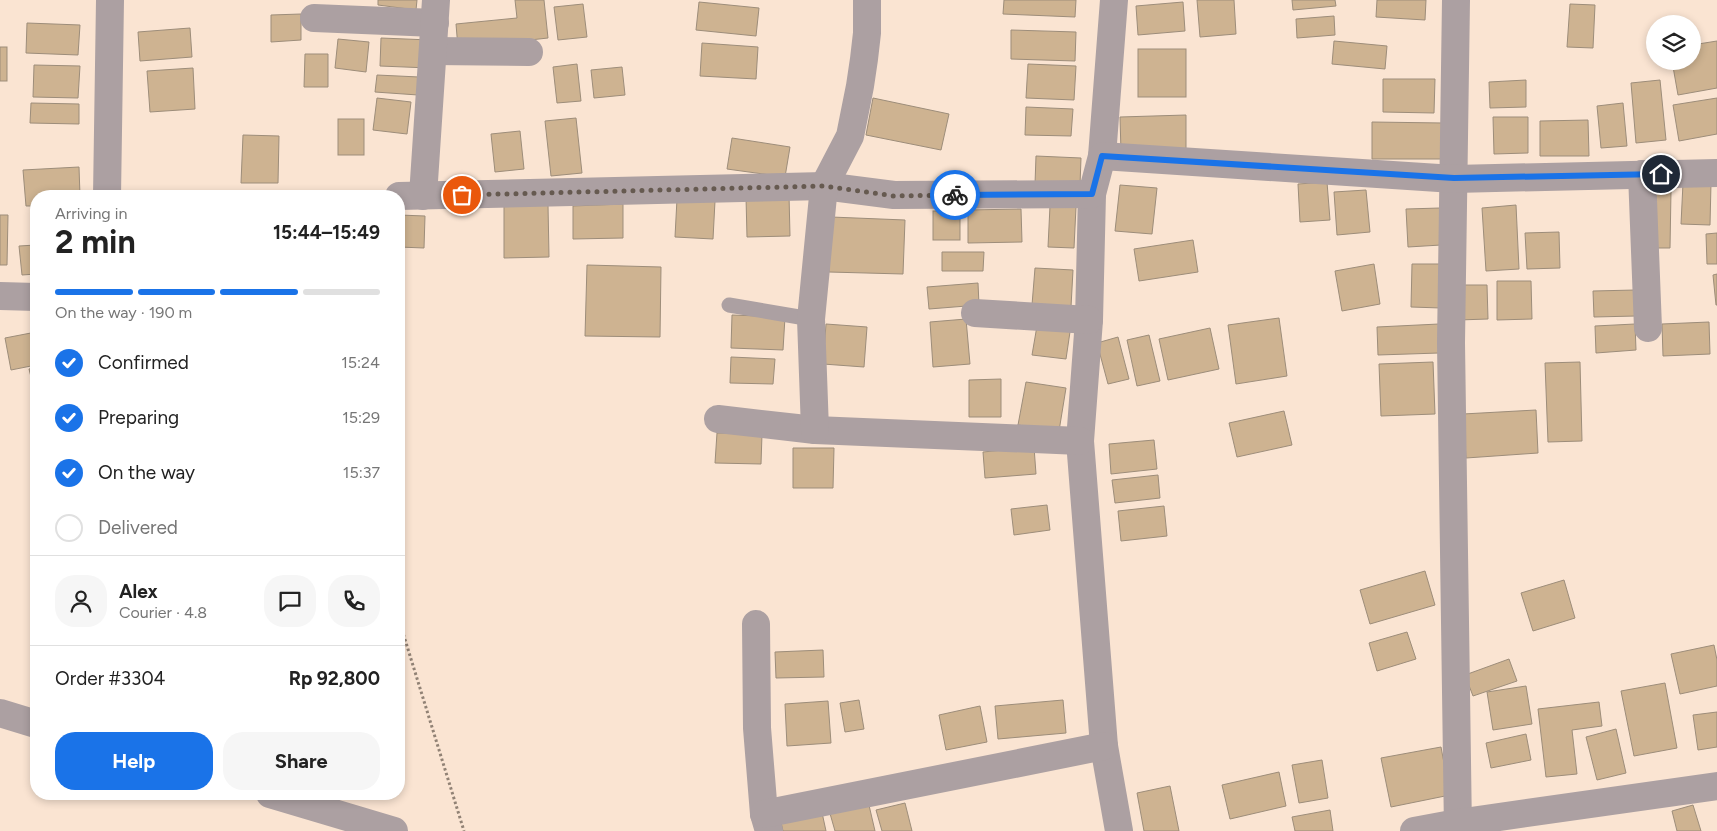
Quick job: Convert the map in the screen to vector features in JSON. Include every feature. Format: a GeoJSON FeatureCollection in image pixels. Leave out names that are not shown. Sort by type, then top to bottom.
{"type":"FeatureCollection","features":[{"type":"Feature","properties":{"kind":"street"},"geometry":{"type":"LineString","coordinates":[[107,190],[110,0]]}},
{"type":"Feature","properties":{"kind":"street"},"geometry":{"type":"LineString","coordinates":[[815,430],[811,319],[824,186],[850,136],[860,86],[867,33],[867,0]]}},
{"type":"Feature","properties":{"kind":"street"},"geometry":{"type":"LineString","coordinates":[[1114,0],[1102,156],[1092,194],[1089,320],[1080,441],[1104,746],[1119,831]]}},
{"type":"Feature","properties":{"kind":"street"},"geometry":{"type":"LineString","coordinates":[[1456,0],[1451,343],[1457,827]]}},
{"type":"Feature","properties":{"kind":"street"},"geometry":{"type":"LineString","coordinates":[[314,18],[436,11],[433,51],[411,196],[824,186],[894,196],[1092,194]]}},
{"type":"Feature","properties":{"kind":"street"},"geometry":{"type":"LineString","coordinates":[[433,51],[529,52]]}},
{"type":"Feature","properties":{"kind":"street"},"geometry":{"type":"LineString","coordinates":[[1102,156],[1454,178],[1717,173]]}},
{"type":"Feature","properties":{"kind":"street"},"geometry":{"type":"LineString","coordinates":[[1642,174],[1648,328]]}},
{"type":"Feature","properties":{"kind":"street"},"geometry":{"type":"LineString","coordinates":[[0,296],[30,297]]}},
{"type":"Feature","properties":{"kind":"street"},"geometry":{"type":"LineString","coordinates":[[975,313],[1089,320]]}},
{"type":"Feature","properties":{"kind":"street"},"geometry":{"type":"LineString","coordinates":[[718,419],[815,430],[1080,441]]}},
{"type":"Feature","properties":{"kind":"street"},"geometry":{"type":"LineString","coordinates":[[756,624],[757,728],[766,823],[1104,746]]}},
{"type":"Feature","properties":{"kind":"street"},"geometry":{"type":"LineString","coordinates":[[0,713],[30,722]]}},
{"type":"Feature","properties":{"kind":"street"},"geometry":{"type":"LineString","coordinates":[[1414,831],[1457,827],[1717,786]]}},
{"type":"Feature","properties":{"kind":"street"},"geometry":{"type":"LineString","coordinates":[[290,800],[394,831]]}},
{"type":"Feature","properties":{"kind":"lane"},"geometry":{"type":"LineString","coordinates":[[729,305],[811,319]]}},
{"type":"Feature","properties":{"kind":"path"},"geometry":{"type":"LineString","coordinates":[[405,639],[464,831]]}},
{"type":"Feature","properties":{"kind":"building"},"geometry":{"type":"Polygon","coordinates":[[[378,0],[417,0],[416,10],[378,5],[378,0]]]}},
{"type":"Feature","properties":{"kind":"building"},"geometry":{"type":"Polygon","coordinates":[[[515,0],[544,0],[548,38],[458,48],[456,24],[517,18],[515,0]]]}},
{"type":"Feature","properties":{"kind":"building"},"geometry":{"type":"Polygon","coordinates":[[[1004,0],[1076,0],[1075,17],[1003,14],[1004,0]]]}},
{"type":"Feature","properties":{"kind":"building"},"geometry":{"type":"Polygon","coordinates":[[[1197,0],[1234,0],[1236,34],[1200,37],[1197,0]]]}},
{"type":"Feature","properties":{"kind":"building"},"geometry":{"type":"Polygon","coordinates":[[[1292,0],[1335,0],[1336,6],[1293,10],[1292,0]]]}},
{"type":"Feature","properties":{"kind":"building"},"geometry":{"type":"Polygon","coordinates":[[[1377,0],[1426,0],[1425,20],[1376,17],[1377,0]]]}},
{"type":"Feature","properties":{"kind":"building"},"geometry":{"type":"Polygon","coordinates":[[[699,2],[759,8],[756,36],[696,30],[699,2]]]}},
{"type":"Feature","properties":{"kind":"building"},"geometry":{"type":"Polygon","coordinates":[[[1183,2],[1185,31],[1138,35],[1136,6],[1183,2]]]}},
{"type":"Feature","properties":{"kind":"building"},"geometry":{"type":"Polygon","coordinates":[[[583,4],[587,37],[558,40],[554,7],[583,4]]]}},
{"type":"Feature","properties":{"kind":"building"},"geometry":{"type":"Polygon","coordinates":[[[1570,4],[1595,5],[1593,48],[1567,47],[1570,4]]]}},
{"type":"Feature","properties":{"kind":"building"},"geometry":{"type":"Polygon","coordinates":[[[301,14],[301,40],[271,42],[271,15],[301,14]]]}},
{"type":"Feature","properties":{"kind":"building"},"geometry":{"type":"Polygon","coordinates":[[[1334,16],[1335,35],[1297,38],[1296,19],[1334,16]]]}},
{"type":"Feature","properties":{"kind":"building"},"geometry":{"type":"Polygon","coordinates":[[[27,23],[80,25],[78,55],[26,53],[27,23]]]}},
{"type":"Feature","properties":{"kind":"building"},"geometry":{"type":"Polygon","coordinates":[[[190,28],[192,57],[140,61],[138,32],[190,28]]]}},
{"type":"Feature","properties":{"kind":"building"},"geometry":{"type":"Polygon","coordinates":[[[1011,30],[1076,32],[1075,61],[1011,59],[1011,30]]]}},
{"type":"Feature","properties":{"kind":"building"},"geometry":{"type":"Polygon","coordinates":[[[381,38],[430,40],[429,68],[380,66],[381,38]]]}},
{"type":"Feature","properties":{"kind":"building"},"geometry":{"type":"Polygon","coordinates":[[[338,39],[369,42],[366,72],[335,68],[338,39]]]}},
{"type":"Feature","properties":{"kind":"building"},"geometry":{"type":"Polygon","coordinates":[[[1334,41],[1387,46],[1385,69],[1332,64],[1334,41]]]}},
{"type":"Feature","properties":{"kind":"building"},"geometry":{"type":"Polygon","coordinates":[[[1717,41],[1717,88],[1678,95],[1674,70],[1701,70],[1701,44],[1717,41]]]}},
{"type":"Feature","properties":{"kind":"building"},"geometry":{"type":"Polygon","coordinates":[[[702,43],[758,47],[756,79],[700,76],[702,43]]]}},
{"type":"Feature","properties":{"kind":"building"},"geometry":{"type":"Polygon","coordinates":[[[0,47],[7,47],[7,81],[0,81],[0,47]]]}},
{"type":"Feature","properties":{"kind":"building"},"geometry":{"type":"Polygon","coordinates":[[[1138,49],[1186,49],[1186,97],[1138,97],[1138,49]]]}},
{"type":"Feature","properties":{"kind":"building"},"geometry":{"type":"Polygon","coordinates":[[[305,54],[328,54],[328,87],[304,87],[305,54]]]}},
{"type":"Feature","properties":{"kind":"building"},"geometry":{"type":"Polygon","coordinates":[[[577,64],[581,101],[557,103],[553,67],[577,64]]]}},
{"type":"Feature","properties":{"kind":"building"},"geometry":{"type":"Polygon","coordinates":[[[1028,64],[1076,66],[1074,100],[1026,98],[1028,64]]]}},
{"type":"Feature","properties":{"kind":"building"},"geometry":{"type":"Polygon","coordinates":[[[34,65],[80,66],[78,98],[33,97],[34,65]]]}},
{"type":"Feature","properties":{"kind":"building"},"geometry":{"type":"Polygon","coordinates":[[[622,67],[625,95],[594,98],[591,70],[622,67]]]}},
{"type":"Feature","properties":{"kind":"building"},"geometry":{"type":"Polygon","coordinates":[[[193,68],[195,109],[150,112],[147,71],[193,68]]]}},
{"type":"Feature","properties":{"kind":"building"},"geometry":{"type":"Polygon","coordinates":[[[377,75],[419,77],[418,95],[375,92],[377,75]]]}},
{"type":"Feature","properties":{"kind":"building"},"geometry":{"type":"Polygon","coordinates":[[[1383,79],[1435,79],[1434,113],[1383,112],[1383,79]]]}},
{"type":"Feature","properties":{"kind":"building"},"geometry":{"type":"Polygon","coordinates":[[[1526,80],[1526,107],[1490,108],[1489,82],[1526,80]]]}},
{"type":"Feature","properties":{"kind":"building"},"geometry":{"type":"Polygon","coordinates":[[[1660,80],[1666,140],[1636,143],[1631,83],[1660,80]]]}},
{"type":"Feature","properties":{"kind":"building"},"geometry":{"type":"Polygon","coordinates":[[[377,98],[411,102],[407,134],[373,130],[377,98]]]}},
{"type":"Feature","properties":{"kind":"building"},"geometry":{"type":"Polygon","coordinates":[[[873,98],[949,114],[941,150],[866,135],[873,98]]]}},
{"type":"Feature","properties":{"kind":"building"},"geometry":{"type":"Polygon","coordinates":[[[1717,98],[1717,134],[1679,141],[1673,105],[1717,98]]]}},
{"type":"Feature","properties":{"kind":"building"},"geometry":{"type":"Polygon","coordinates":[[[31,103],[79,104],[79,124],[30,123],[31,103]]]}},
{"type":"Feature","properties":{"kind":"building"},"geometry":{"type":"Polygon","coordinates":[[[1623,103],[1627,146],[1601,148],[1597,106],[1623,103]]]}},
{"type":"Feature","properties":{"kind":"building"},"geometry":{"type":"Polygon","coordinates":[[[1026,107],[1073,109],[1071,136],[1025,135],[1026,107]]]}},
{"type":"Feature","properties":{"kind":"building"},"geometry":{"type":"Polygon","coordinates":[[[1186,115],[1186,150],[1121,152],[1120,117],[1186,115]]]}},
{"type":"Feature","properties":{"kind":"building"},"geometry":{"type":"Polygon","coordinates":[[[1493,117],[1528,117],[1528,153],[1494,154],[1493,117]]]}},
{"type":"Feature","properties":{"kind":"building"},"geometry":{"type":"Polygon","coordinates":[[[576,118],[582,173],[551,176],[545,121],[576,118]]]}},
{"type":"Feature","properties":{"kind":"building"},"geometry":{"type":"Polygon","coordinates":[[[338,119],[364,119],[364,155],[338,155],[338,119]]]}},
{"type":"Feature","properties":{"kind":"building"},"geometry":{"type":"Polygon","coordinates":[[[1588,120],[1589,156],[1540,156],[1540,121],[1588,120]]]}},
{"type":"Feature","properties":{"kind":"building"},"geometry":{"type":"Polygon","coordinates":[[[1372,122],[1443,123],[1442,159],[1372,159],[1372,122]]]}},
{"type":"Feature","properties":{"kind":"building"},"geometry":{"type":"Polygon","coordinates":[[[520,131],[524,169],[495,172],[491,134],[520,131]]]}},
{"type":"Feature","properties":{"kind":"building"},"geometry":{"type":"Polygon","coordinates":[[[243,135],[279,136],[278,183],[241,183],[243,135]]]}},
{"type":"Feature","properties":{"kind":"building"},"geometry":{"type":"Polygon","coordinates":[[[732,138],[790,147],[785,177],[727,169],[732,138]]]}},
{"type":"Feature","properties":{"kind":"building"},"geometry":{"type":"Polygon","coordinates":[[[1036,156],[1081,158],[1080,185],[1035,184],[1036,156]]]}},
{"type":"Feature","properties":{"kind":"building"},"geometry":{"type":"Polygon","coordinates":[[[79,167],[80,190],[30,190],[30,206],[26,206],[23,170],[79,167]]]}},
{"type":"Feature","properties":{"kind":"building"},"geometry":{"type":"Polygon","coordinates":[[[1327,182],[1330,220],[1300,222],[1298,184],[1327,182]]]}},
{"type":"Feature","properties":{"kind":"building"},"geometry":{"type":"Polygon","coordinates":[[[1683,183],[1711,183],[1710,225],[1681,224],[1683,183]]]}},
{"type":"Feature","properties":{"kind":"building"},"geometry":{"type":"Polygon","coordinates":[[[1120,185],[1157,188],[1152,234],[1115,231],[1120,185]]]}},
{"type":"Feature","properties":{"kind":"building"},"geometry":{"type":"Polygon","coordinates":[[[1366,190],[1370,232],[1337,235],[1334,192],[1366,190]]]}},
{"type":"Feature","properties":{"kind":"building"},"geometry":{"type":"Polygon","coordinates":[[[1648,191],[1671,191],[1670,248],[1647,248],[1648,191]]]}},
{"type":"Feature","properties":{"kind":"building"},"geometry":{"type":"Polygon","coordinates":[[[789,195],[790,236],[747,237],[746,197],[789,195]]]}},
{"type":"Feature","properties":{"kind":"building"},"geometry":{"type":"Polygon","coordinates":[[[677,199],[715,201],[713,239],[675,237],[677,199]]]}},
{"type":"Feature","properties":{"kind":"building"},"geometry":{"type":"Polygon","coordinates":[[[623,204],[623,238],[573,239],[573,206],[623,204]]]}},
{"type":"Feature","properties":{"kind":"building"},"geometry":{"type":"Polygon","coordinates":[[[548,205],[549,257],[504,258],[504,206],[548,205]]]}},
{"type":"Feature","properties":{"kind":"building"},"geometry":{"type":"Polygon","coordinates":[[[1516,205],[1519,269],[1486,271],[1482,208],[1516,205]]]}},
{"type":"Feature","properties":{"kind":"building"},"geometry":{"type":"Polygon","coordinates":[[[1050,206],[1076,207],[1074,248],[1048,247],[1050,206]]]}},
{"type":"Feature","properties":{"kind":"building"},"geometry":{"type":"Polygon","coordinates":[[[1440,208],[1441,245],[1408,247],[1406,209],[1440,208]]]}},
{"type":"Feature","properties":{"kind":"building"},"geometry":{"type":"Polygon","coordinates":[[[1021,209],[1022,242],[968,243],[968,210],[1021,209]]]}},
{"type":"Feature","properties":{"kind":"building"},"geometry":{"type":"Polygon","coordinates":[[[933,211],[960,211],[960,240],[933,240],[933,211]]]}},
{"type":"Feature","properties":{"kind":"building"},"geometry":{"type":"Polygon","coordinates":[[[0,215],[8,215],[7,265],[0,265],[0,215]]]}},
{"type":"Feature","properties":{"kind":"building"},"geometry":{"type":"Polygon","coordinates":[[[405,215],[425,216],[424,248],[405,247],[405,215]]]}},
{"type":"Feature","properties":{"kind":"building"},"geometry":{"type":"Polygon","coordinates":[[[831,217],[905,220],[903,274],[829,272],[831,217]]]}},
{"type":"Feature","properties":{"kind":"building"},"geometry":{"type":"Polygon","coordinates":[[[1559,232],[1560,268],[1527,269],[1525,233],[1559,232]]]}},
{"type":"Feature","properties":{"kind":"building"},"geometry":{"type":"Polygon","coordinates":[[[1717,233],[1717,264],[1707,264],[1706,234],[1717,233]]]}},
{"type":"Feature","properties":{"kind":"building"},"geometry":{"type":"Polygon","coordinates":[[[1193,240],[1198,272],[1139,281],[1134,249],[1193,240]]]}},
{"type":"Feature","properties":{"kind":"building"},"geometry":{"type":"Polygon","coordinates":[[[30,245],[30,274],[22,275],[19,246],[30,245]]]}},
{"type":"Feature","properties":{"kind":"building"},"geometry":{"type":"Polygon","coordinates":[[[942,252],[984,252],[983,271],[942,271],[942,252]]]}},
{"type":"Feature","properties":{"kind":"building"},"geometry":{"type":"Polygon","coordinates":[[[1374,264],[1380,304],[1342,311],[1335,271],[1374,264]]]}},
{"type":"Feature","properties":{"kind":"building"},"geometry":{"type":"Polygon","coordinates":[[[1412,264],[1442,264],[1441,308],[1411,307],[1412,264]]]}},
{"type":"Feature","properties":{"kind":"building"},"geometry":{"type":"Polygon","coordinates":[[[587,265],[661,267],[660,337],[585,336],[587,265]]]}},
{"type":"Feature","properties":{"kind":"building"},"geometry":{"type":"Polygon","coordinates":[[[1035,268],[1073,270],[1071,307],[1032,305],[1035,268]]]}},
{"type":"Feature","properties":{"kind":"building"},"geometry":{"type":"Polygon","coordinates":[[[1717,274],[1717,305],[1716,305],[1713,275],[1717,274]]]}},
{"type":"Feature","properties":{"kind":"building"},"geometry":{"type":"Polygon","coordinates":[[[1497,281],[1531,281],[1532,319],[1497,320],[1497,281]]]}},
{"type":"Feature","properties":{"kind":"building"},"geometry":{"type":"Polygon","coordinates":[[[978,283],[979,305],[929,309],[927,287],[978,283]]]}},
{"type":"Feature","properties":{"kind":"building"},"geometry":{"type":"Polygon","coordinates":[[[1458,285],[1487,285],[1488,319],[1458,320],[1458,285]]]}},
{"type":"Feature","properties":{"kind":"building"},"geometry":{"type":"Polygon","coordinates":[[[1635,290],[1636,316],[1594,317],[1593,291],[1635,290]]]}},
{"type":"Feature","properties":{"kind":"building"},"geometry":{"type":"Polygon","coordinates":[[[732,315],[785,317],[783,350],[731,348],[732,315]]]}},
{"type":"Feature","properties":{"kind":"building"},"geometry":{"type":"Polygon","coordinates":[[[1279,318],[1287,376],[1236,384],[1228,325],[1279,318]]]}},
{"type":"Feature","properties":{"kind":"building"},"geometry":{"type":"Polygon","coordinates":[[[966,319],[970,364],[933,367],[930,322],[966,319]]]}},
{"type":"Feature","properties":{"kind":"building"},"geometry":{"type":"Polygon","coordinates":[[[1038,320],[1071,325],[1066,359],[1032,355],[1038,320]]]}},
{"type":"Feature","properties":{"kind":"building"},"geometry":{"type":"Polygon","coordinates":[[[1709,322],[1710,354],[1663,356],[1662,324],[1709,322]]]}},
{"type":"Feature","properties":{"kind":"building"},"geometry":{"type":"Polygon","coordinates":[[[826,324],[867,327],[864,367],[823,364],[826,324]]]}},
{"type":"Feature","properties":{"kind":"building"},"geometry":{"type":"Polygon","coordinates":[[[1439,324],[1439,353],[1378,355],[1377,327],[1439,324]]]}},
{"type":"Feature","properties":{"kind":"building"},"geometry":{"type":"Polygon","coordinates":[[[1635,324],[1636,350],[1596,353],[1595,326],[1635,324]]]}},
{"type":"Feature","properties":{"kind":"building"},"geometry":{"type":"Polygon","coordinates":[[[1210,328],[1219,369],[1168,380],[1159,339],[1210,328]]]}},
{"type":"Feature","properties":{"kind":"building"},"geometry":{"type":"Polygon","coordinates":[[[30,333],[30,366],[11,370],[5,338],[30,333]]]}},
{"type":"Feature","properties":{"kind":"building"},"geometry":{"type":"Polygon","coordinates":[[[1149,335],[1160,381],[1137,386],[1127,340],[1149,335]]]}},
{"type":"Feature","properties":{"kind":"building"},"geometry":{"type":"Polygon","coordinates":[[[1118,337],[1129,379],[1108,384],[1097,343],[1118,337]]]}},
{"type":"Feature","properties":{"kind":"building"},"geometry":{"type":"Polygon","coordinates":[[[731,357],[775,359],[773,384],[730,383],[731,357]]]}},
{"type":"Feature","properties":{"kind":"building"},"geometry":{"type":"Polygon","coordinates":[[[1433,362],[1435,414],[1381,416],[1379,364],[1433,362]]]}},
{"type":"Feature","properties":{"kind":"building"},"geometry":{"type":"Polygon","coordinates":[[[1580,362],[1582,441],[1548,442],[1545,363],[1580,362]]]}},
{"type":"Feature","properties":{"kind":"building"},"geometry":{"type":"Polygon","coordinates":[[[1001,379],[1001,417],[969,417],[969,380],[1001,379]]]}},
{"type":"Feature","properties":{"kind":"building"},"geometry":{"type":"Polygon","coordinates":[[[1026,382],[1066,388],[1059,431],[1018,425],[1026,382]]]}},
{"type":"Feature","properties":{"kind":"building"},"geometry":{"type":"Polygon","coordinates":[[[1536,410],[1538,453],[1466,458],[1463,414],[1536,410]]]}},
{"type":"Feature","properties":{"kind":"building"},"geometry":{"type":"Polygon","coordinates":[[[1284,411],[1292,445],[1237,457],[1229,423],[1284,411]]]}},
{"type":"Feature","properties":{"kind":"building"},"geometry":{"type":"Polygon","coordinates":[[[717,433],[762,434],[761,464],[715,463],[717,433]]]}},
{"type":"Feature","properties":{"kind":"building"},"geometry":{"type":"Polygon","coordinates":[[[1154,440],[1157,469],[1111,474],[1109,444],[1154,440]]]}},
{"type":"Feature","properties":{"kind":"building"},"geometry":{"type":"Polygon","coordinates":[[[1034,447],[1036,474],[985,478],[983,452],[1034,447]]]}},
{"type":"Feature","properties":{"kind":"building"},"geometry":{"type":"Polygon","coordinates":[[[793,448],[834,448],[833,488],[793,488],[793,448]]]}},
{"type":"Feature","properties":{"kind":"building"},"geometry":{"type":"Polygon","coordinates":[[[1158,475],[1160,498],[1115,503],[1112,480],[1158,475]]]}},
{"type":"Feature","properties":{"kind":"building"},"geometry":{"type":"Polygon","coordinates":[[[1047,505],[1050,530],[1014,535],[1011,509],[1047,505]]]}},
{"type":"Feature","properties":{"kind":"building"},"geometry":{"type":"Polygon","coordinates":[[[1164,506],[1167,536],[1121,541],[1118,511],[1164,506]]]}},
{"type":"Feature","properties":{"kind":"building"},"geometry":{"type":"Polygon","coordinates":[[[1425,571],[1435,605],[1370,624],[1360,590],[1425,571]]]}},
{"type":"Feature","properties":{"kind":"building"},"geometry":{"type":"Polygon","coordinates":[[[1564,580],[1575,618],[1533,631],[1521,593],[1564,580]]]}},
{"type":"Feature","properties":{"kind":"building"},"geometry":{"type":"Polygon","coordinates":[[[1407,632],[1416,659],[1377,671],[1369,643],[1407,632]]]}},
{"type":"Feature","properties":{"kind":"building"},"geometry":{"type":"Polygon","coordinates":[[[1714,645],[1717,660],[1717,686],[1680,694],[1671,654],[1714,645]]]}},
{"type":"Feature","properties":{"kind":"building"},"geometry":{"type":"Polygon","coordinates":[[[823,650],[824,677],[776,678],[775,652],[823,650]]]}},
{"type":"Feature","properties":{"kind":"building"},"geometry":{"type":"Polygon","coordinates":[[[1509,659],[1517,681],[1473,696],[1465,675],[1509,659]]]}},
{"type":"Feature","properties":{"kind":"building"},"geometry":{"type":"Polygon","coordinates":[[[1665,683],[1677,748],[1634,756],[1621,691],[1665,683]]]}},
{"type":"Feature","properties":{"kind":"building"},"geometry":{"type":"Polygon","coordinates":[[[1526,686],[1532,724],[1493,730],[1487,692],[1526,686]]]}},
{"type":"Feature","properties":{"kind":"building"},"geometry":{"type":"Polygon","coordinates":[[[859,700],[864,729],[845,732],[840,703],[859,700]]]}},
{"type":"Feature","properties":{"kind":"building"},"geometry":{"type":"Polygon","coordinates":[[[1063,700],[1066,733],[998,739],[995,706],[1063,700]]]}},
{"type":"Feature","properties":{"kind":"building"},"geometry":{"type":"Polygon","coordinates":[[[828,701],[831,743],[787,746],[785,704],[828,701]]]}},
{"type":"Feature","properties":{"kind":"building"},"geometry":{"type":"Polygon","coordinates":[[[1599,702],[1602,726],[1572,730],[1577,774],[1546,777],[1538,709],[1599,702]]]}},
{"type":"Feature","properties":{"kind":"building"},"geometry":{"type":"Polygon","coordinates":[[[980,706],[987,742],[946,750],[939,715],[980,706]]]}},
{"type":"Feature","properties":{"kind":"building"},"geometry":{"type":"Polygon","coordinates":[[[1717,712],[1717,747],[1698,750],[1693,715],[1717,712]]]}},
{"type":"Feature","properties":{"kind":"building"},"geometry":{"type":"Polygon","coordinates":[[[1616,729],[1626,773],[1597,780],[1586,737],[1616,729]]]}},
{"type":"Feature","properties":{"kind":"building"},"geometry":{"type":"Polygon","coordinates":[[[1526,734],[1531,760],[1491,768],[1486,743],[1526,734]]]}},
{"type":"Feature","properties":{"kind":"building"},"geometry":{"type":"Polygon","coordinates":[[[1441,747],[1450,795],[1391,807],[1381,758],[1441,747]]]}},
{"type":"Feature","properties":{"kind":"building"},"geometry":{"type":"Polygon","coordinates":[[[1322,760],[1328,798],[1299,803],[1292,765],[1322,760]]]}},
{"type":"Feature","properties":{"kind":"building"},"geometry":{"type":"Polygon","coordinates":[[[1279,772],[1286,806],[1230,819],[1222,785],[1279,772]]]}},
{"type":"Feature","properties":{"kind":"building"},"geometry":{"type":"Polygon","coordinates":[[[1170,786],[1179,831],[1144,831],[1137,793],[1170,786]]]}},
{"type":"Feature","properties":{"kind":"building"},"geometry":{"type":"Polygon","coordinates":[[[868,801],[875,831],[835,831],[829,810],[868,801]]]}},
{"type":"Feature","properties":{"kind":"building"},"geometry":{"type":"Polygon","coordinates":[[[905,803],[912,831],[882,831],[876,810],[905,803]]]}},
{"type":"Feature","properties":{"kind":"building"},"geometry":{"type":"Polygon","coordinates":[[[1693,805],[1701,831],[1677,831],[1672,811],[1693,805]]]}},
{"type":"Feature","properties":{"kind":"building"},"geometry":{"type":"Polygon","coordinates":[[[821,808],[826,831],[783,831],[780,818],[821,808]]]}},
{"type":"Feature","properties":{"kind":"building"},"geometry":{"type":"Polygon","coordinates":[[[1330,810],[1333,831],[1295,831],[1292,817],[1330,810]]]}},
{"type":"Feature","properties":{"kind":"way so far"},"geometry":{"type":"LineString","coordinates":[[462,195],[824,186],[894,196],[955,195]]}},
{"type":"Feature","properties":{"kind":"route"},"geometry":{"type":"LineString","coordinates":[[955,195],[1092,194],[1102,156],[1454,178],[1661,174]]}}]}
